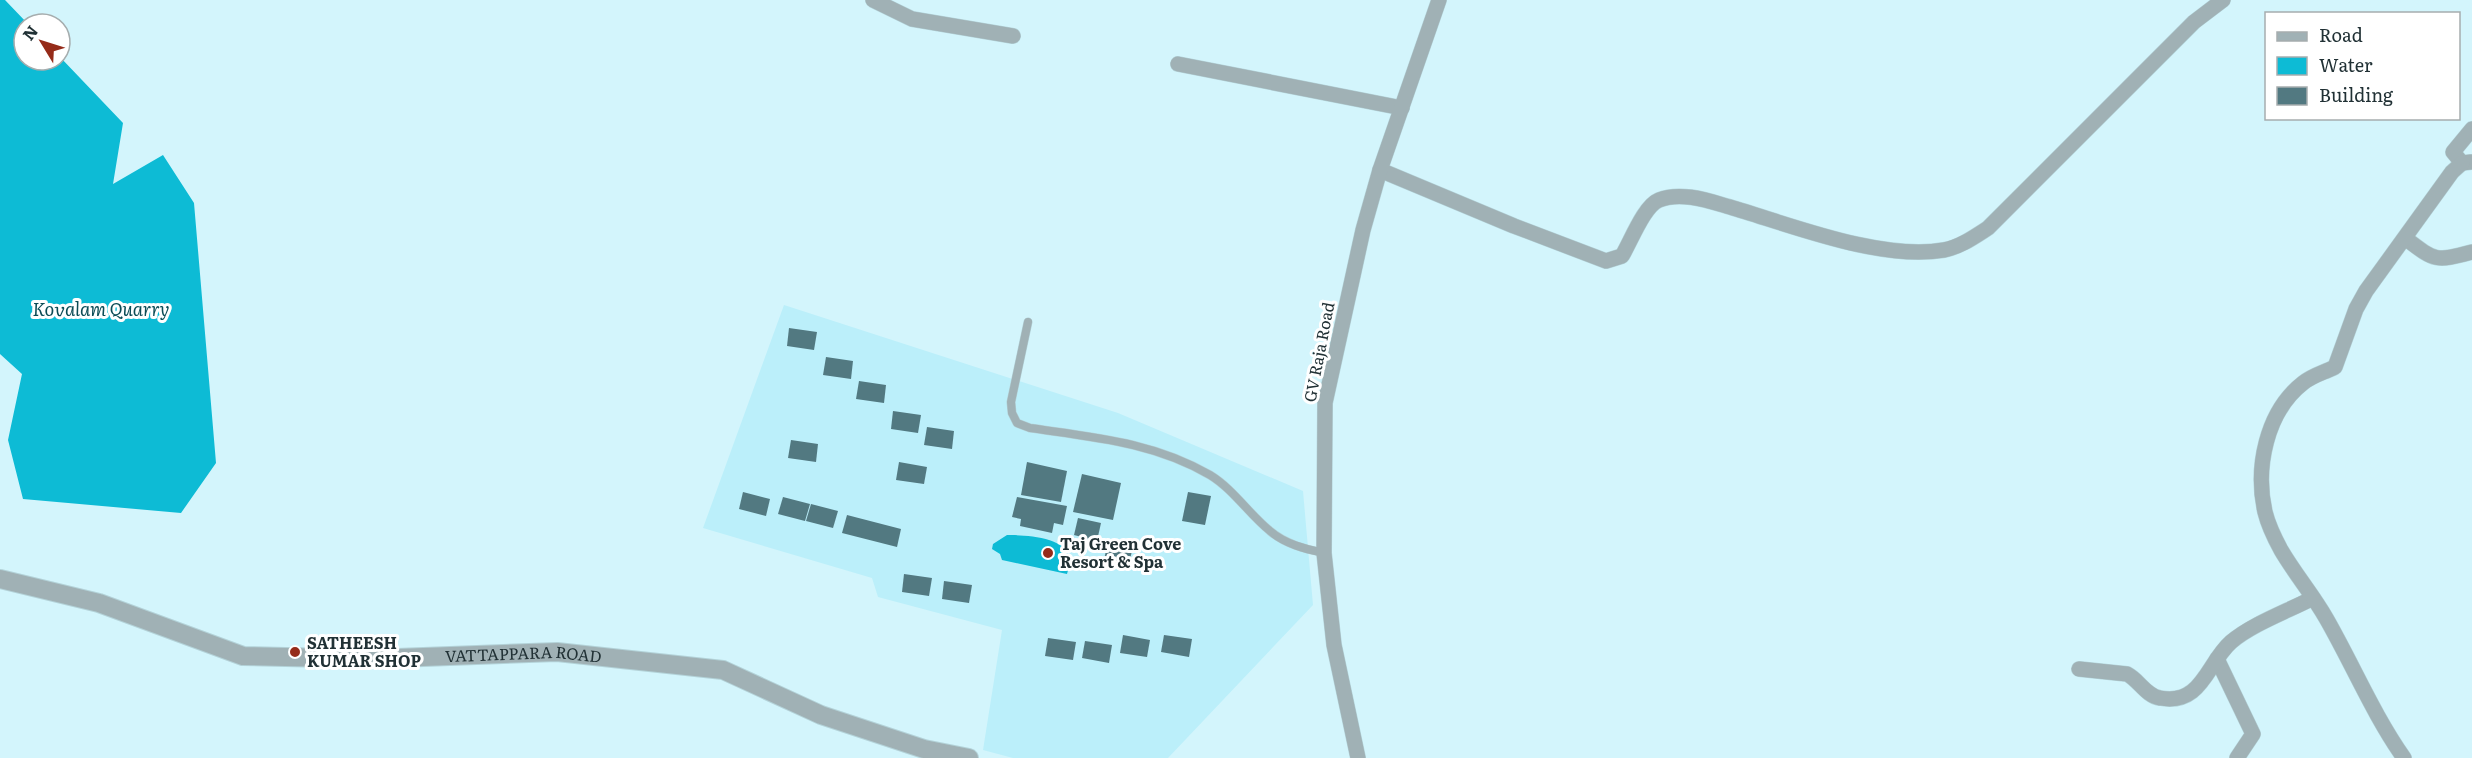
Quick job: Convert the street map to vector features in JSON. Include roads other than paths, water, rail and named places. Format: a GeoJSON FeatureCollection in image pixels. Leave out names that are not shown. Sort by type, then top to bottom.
{"type":"FeatureCollection","features":[{"type":"Feature","properties":{"kind":"street"},"geometry":{"type":"LineString","coordinates":[[873,0],[912,19],[1013,36]]}},
{"type":"Feature","properties":{"kind":"street","name":"GV Raja Road"},"geometry":{"type":"LineString","coordinates":[[1358,758],[1334,645],[1324,553],[1325,402],[1380,170],[1439,0]]}},
{"type":"Feature","properties":{"kind":"street"},"geometry":{"type":"LineString","coordinates":[[1380,170],[1563,246],[1606,261],[1622,256],[1646,211],[1658,200],[1678,195],[1719,204],[1873,249],[1944,250],[1968,241],[1988,228],[2194,22],[2223,0]]}},
{"type":"Feature","properties":{"kind":"street"},"geometry":{"type":"LineString","coordinates":[[1178,64],[1402,108]]}},
{"type":"Feature","properties":{"kind":"street"},"geometry":{"type":"LineString","coordinates":[[2404,758],[2382,727],[2326,618],[2282,550],[2265,514],[2262,490],[2264,445],[2273,422],[2300,385],[2316,373],[2335,367],[2356,309],[2366,291],[2452,172],[2467,162],[2453,152],[2472,129]]}},
{"type":"Feature","properties":{"kind":"street"},"geometry":{"type":"LineString","coordinates":[[2405,238],[2429,257],[2448,259],[2472,252]]}},
{"type":"Feature","properties":{"kind":"street","name":"VATTAPPARA ROAD"},"geometry":{"type":"LineString","coordinates":[[0,579],[99,603],[243,656],[370,659],[557,652],[723,670],[821,715],[924,749],[969,758]]}},
{"type":"Feature","properties":{"kind":"street"},"geometry":{"type":"LineString","coordinates":[[2079,669],[2127,674],[2159,698],[2179,698],[2191,693],[2201,684],[2232,641],[2313,598]]}},
{"type":"Feature","properties":{"kind":"street"},"geometry":{"type":"LineString","coordinates":[[2217,659],[2253,734],[2237,758]]}},
{"type":"Feature","properties":{"kind":"lane"},"geometry":{"type":"LineString","coordinates":[[1028,322],[1011,402],[1012,413],[1017,423],[1030,428],[1128,442],[1156,450],[1211,476],[1271,532],[1301,549],[1324,553]]}},
{"type":"Feature","properties":{"kind":"water","name":"Kovalam Quarry"},"geometry":{"type":"Polygon","coordinates":[[[0,0],[5,0],[16,12],[12,12],[12,72],[72,72],[72,70],[123,123],[113,184],[163,155],[194,203],[216,463],[181,513],[23,499],[8,440],[22,374],[0,354],[0,0]]]}},
{"type":"Feature","properties":{"kind":"water"},"geometry":{"type":"Polygon","coordinates":[[[1007,535],[1044,539],[1062,546],[1070,560],[1067,574],[1002,560],[1000,554],[992,549],[993,544],[1007,535]]]}},
{"type":"Feature","properties":{"kind":"place","name":"Taj Green Cove Resort & Spa"},"geometry":{"type":"Point","coordinates":[1048,553]}},
{"type":"Feature","properties":{"kind":"place","name":"SATHEESH KUMAR SHOP"},"geometry":{"type":"Point","coordinates":[295,652]}}]}
